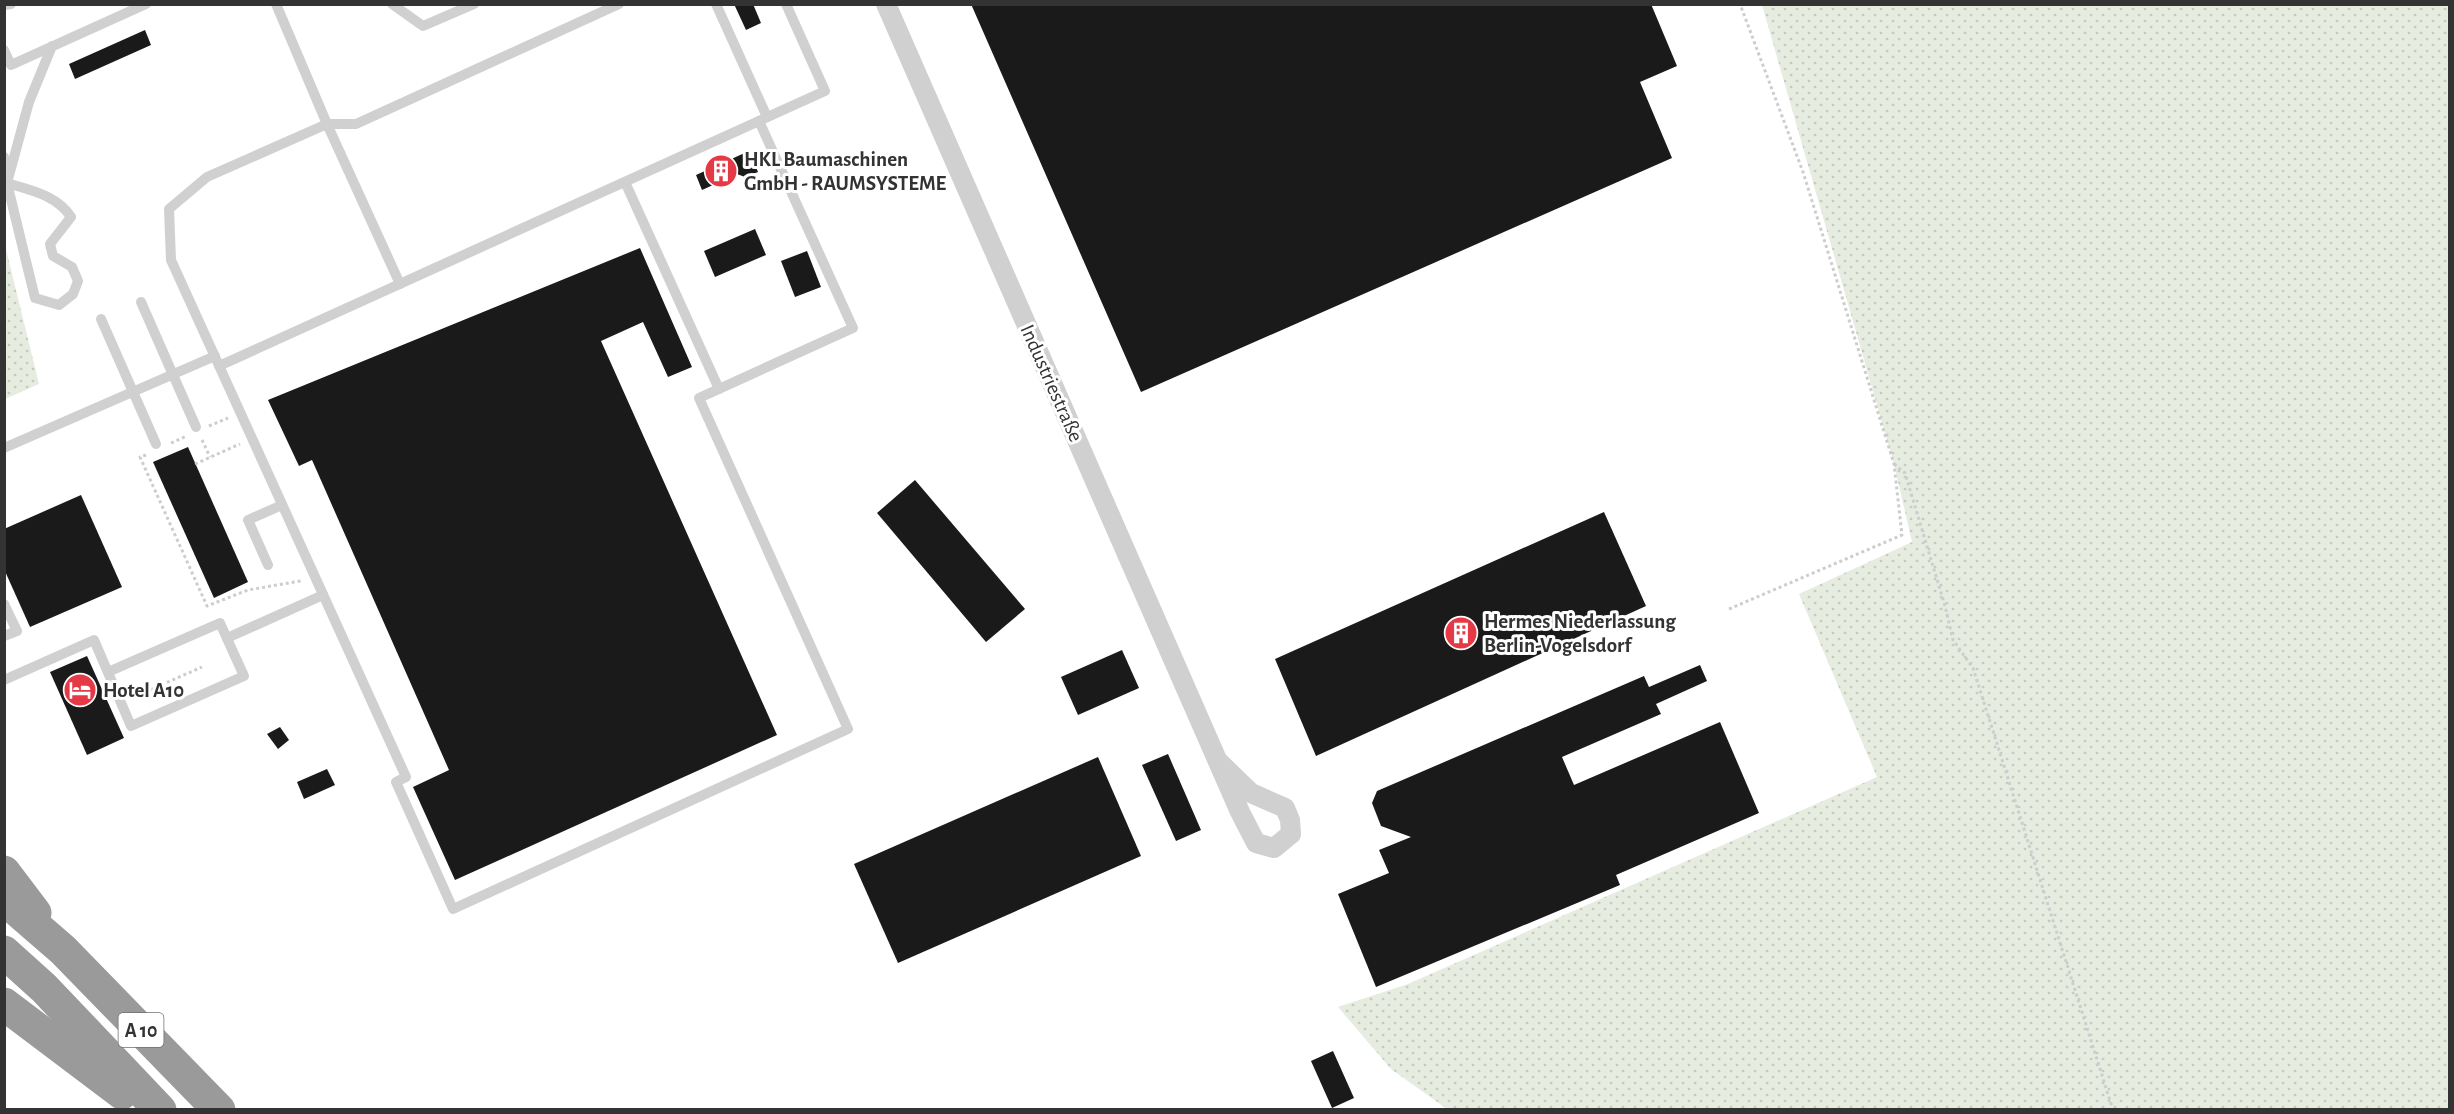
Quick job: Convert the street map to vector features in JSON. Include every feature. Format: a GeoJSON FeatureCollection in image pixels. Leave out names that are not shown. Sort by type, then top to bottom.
{"type":"FeatureCollection","features":[{"type":"Feature","properties":{"kind":"highway"},"geometry":{"type":"LineString","coordinates":[[4,872],[63,950]]}},
{"type":"Feature","properties":{"kind":"highway","name":"A 10"},"geometry":{"type":"LineString","coordinates":[[4,899],[63,950],[219,1110]]}},
{"type":"Feature","properties":{"kind":"highway","name":"A 10"},"geometry":{"type":"LineString","coordinates":[[4,952],[44,988],[160,1110]]}},
{"type":"Feature","properties":{"kind":"highway"},"geometry":{"type":"LineString","coordinates":[[4,1004],[144,1110]]}},
{"type":"Feature","properties":{"kind":"street","name":"Industriestraße"},"geometry":{"type":"LineString","coordinates":[[886,4],[1219,762]]}},
{"type":"Feature","properties":{"kind":"lane"},"geometry":{"type":"LineString","coordinates":[[4,5],[11,4]]}},
{"type":"Feature","properties":{"kind":"lane"},"geometry":{"type":"LineString","coordinates":[[4,50],[11,65],[146,4]]}},
{"type":"Feature","properties":{"kind":"lane"},"geometry":{"type":"LineString","coordinates":[[276,4],[327,124],[400,284]]}},
{"type":"Feature","properties":{"kind":"lane"},"geometry":{"type":"LineString","coordinates":[[393,4],[423,26],[474,4]]}},
{"type":"Feature","properties":{"kind":"lane"},"geometry":{"type":"LineString","coordinates":[[619,4],[356,124],[327,124],[207,177],[169,208],[171,260],[406,777],[396,782],[453,909],[848,729],[699,398],[853,328],[716,4]]}},
{"type":"Feature","properties":{"kind":"lane"},"geometry":{"type":"LineString","coordinates":[[4,448],[172,374],[217,361],[400,284],[825,91],[786,4]]}},
{"type":"Feature","properties":{"kind":"lane"},"geometry":{"type":"LineString","coordinates":[[7,183],[28,102],[52,46]]}},
{"type":"Feature","properties":{"kind":"lane"},"geometry":{"type":"LineString","coordinates":[[4,157],[7,183],[35,298],[59,305],[73,294],[78,281],[72,267],[53,256],[50,244],[71,217],[65,207],[41,193],[7,183]]}},
{"type":"Feature","properties":{"kind":"lane"},"geometry":{"type":"LineString","coordinates":[[625,182],[719,389]]}},
{"type":"Feature","properties":{"kind":"lane"},"geometry":{"type":"LineString","coordinates":[[141,302],[197,429]]}},
{"type":"Feature","properties":{"kind":"lane"},"geometry":{"type":"LineString","coordinates":[[101,319],[133,392],[153,448]]}},
{"type":"Feature","properties":{"kind":"lane"},"geometry":{"type":"LineString","coordinates":[[268,565],[248,520],[282,505]]}},
{"type":"Feature","properties":{"kind":"lane"},"geometry":{"type":"LineString","coordinates":[[227,638],[323,595]]}},
{"type":"Feature","properties":{"kind":"lane"},"geometry":{"type":"LineString","coordinates":[[4,604],[16,631],[4,636]]}},
{"type":"Feature","properties":{"kind":"lane"},"geometry":{"type":"LineString","coordinates":[[4,680],[94,640],[131,726],[244,676],[220,623],[108,672]]}},
{"type":"Feature","properties":{"kind":"path"},"geometry":{"type":"LineString","coordinates":[[1729,609],[1902,535],[1894,464],[1803,172],[1740,4]]}},
{"type":"Feature","properties":{"kind":"path"},"geometry":{"type":"LineString","coordinates":[[169,444],[197,429],[240,413]]}},
{"type":"Feature","properties":{"kind":"path"},"geometry":{"type":"LineString","coordinates":[[197,429],[210,457]]}},
{"type":"Feature","properties":{"kind":"path"},"geometry":{"type":"LineString","coordinates":[[195,464],[252,438]]}},
{"type":"Feature","properties":{"kind":"path"},"geometry":{"type":"LineString","coordinates":[[153,448],[140,457],[207,606],[248,590],[316,580]]}},
{"type":"Feature","properties":{"kind":"path"},"geometry":{"type":"LineString","coordinates":[[1894,464],[1905,473],[1953,640],[1973,668],[2113,1110]]}},
{"type":"Feature","properties":{"kind":"path"},"geometry":{"type":"LineString","coordinates":[[121,703],[202,667]]}},
{"type":"Feature","properties":{"kind":"shaded area"},"geometry":{"type":"Polygon","coordinates":[[[1762,5],[2449,5],[2449,1109],[1447,1109],[1391,1069],[1338,1007],[1408,984],[1877,777],[1799,594],[1912,542],[1894,464],[1762,5]]]}},
{"type":"Feature","properties":{"kind":"shaded area"},"geometry":{"type":"Polygon","coordinates":[[[4,241],[39,384],[5,399],[4,399],[4,241]]]}},
{"type":"Feature","properties":{"kind":"building"},"geometry":{"type":"Polygon","coordinates":[[[734,4],[753,4],[761,23],[746,30],[734,4]]]}},
{"type":"Feature","properties":{"kind":"building"},"geometry":{"type":"Polygon","coordinates":[[[971,4],[1651,4],[1677,66],[1640,82],[1672,158],[1141,392],[971,4]]]}},
{"type":"Feature","properties":{"kind":"building"},"geometry":{"type":"Polygon","coordinates":[[[145,30],[151,45],[75,79],[69,64],[145,30]]]}},
{"type":"Feature","properties":{"kind":"building","name":"HKL Baumaschinen GmbH - RAUMSYSTEME"},"geometry":{"type":"Polygon","coordinates":[[[749,151],[758,172],[745,177],[737,174],[734,182],[725,186],[722,181],[702,190],[696,175],[749,151]]]}},
{"type":"Feature","properties":{"kind":"building"},"geometry":{"type":"Polygon","coordinates":[[[755,229],[766,255],[715,277],[704,251],[755,229]]]}},
{"type":"Feature","properties":{"kind":"building"},"geometry":{"type":"Polygon","coordinates":[[[640,248],[692,367],[668,377],[643,322],[601,341],[777,735],[455,880],[413,787],[449,770],[312,460],[299,466],[268,400],[640,248]]]}},
{"type":"Feature","properties":{"kind":"building"},"geometry":{"type":"Polygon","coordinates":[[[807,251],[821,287],[795,297],[781,261],[807,251]]]}},
{"type":"Feature","properties":{"kind":"building"},"geometry":{"type":"Polygon","coordinates":[[[188,447],[248,582],[214,598],[153,462],[188,447]]]}},
{"type":"Feature","properties":{"kind":"building"},"geometry":{"type":"Polygon","coordinates":[[[915,480],[1025,609],[986,642],[877,513],[915,480]]]}},
{"type":"Feature","properties":{"kind":"building"},"geometry":{"type":"Polygon","coordinates":[[[81,495],[122,587],[30,627],[4,569],[4,529],[81,495]]]}},
{"type":"Feature","properties":{"kind":"building","name":"Hermes Niederlassung Berlin-Vogelsdorf"},"geometry":{"type":"Polygon","coordinates":[[[1604,512],[1646,606],[1316,756],[1275,659],[1604,512]]]}},
{"type":"Feature","properties":{"kind":"building"},"geometry":{"type":"Polygon","coordinates":[[[1122,650],[1139,688],[1078,715],[1061,677],[1122,650]]]}},
{"type":"Feature","properties":{"kind":"building","name":"Hotel A10"},"geometry":{"type":"Polygon","coordinates":[[[87,656],[124,738],[87,755],[50,672],[87,656]]]}},
{"type":"Feature","properties":{"kind":"building"},"geometry":{"type":"Polygon","coordinates":[[[1700,665],[1707,681],[1656,704],[1661,714],[1562,757],[1574,785],[1720,722],[1759,813],[1616,875],[1620,885],[1376,987],[1338,894],[1389,873],[1379,850],[1411,837],[1381,826],[1372,803],[1377,791],[1644,676],[1649,687],[1700,665]]]}},
{"type":"Feature","properties":{"kind":"building"},"geometry":{"type":"Polygon","coordinates":[[[280,727],[289,740],[278,749],[267,734],[280,727]]]}},
{"type":"Feature","properties":{"kind":"building"},"geometry":{"type":"Polygon","coordinates":[[[1168,754],[1201,830],[1176,841],[1142,765],[1168,754]]]}},
{"type":"Feature","properties":{"kind":"building"},"geometry":{"type":"Polygon","coordinates":[[[1098,757],[1141,856],[898,963],[854,864],[1098,757]]]}},
{"type":"Feature","properties":{"kind":"building"},"geometry":{"type":"Polygon","coordinates":[[[327,769],[335,785],[304,799],[297,782],[327,769]]]}},
{"type":"Feature","properties":{"kind":"building"},"geometry":{"type":"Polygon","coordinates":[[[1333,1051],[1354,1098],[1332,1108],[1311,1061],[1333,1051]]]}},
{"type":"Feature","properties":{"kind":"place","name":"HKL Baumaschinen GmbH - RAUMSYSTEME"},"geometry":{"type":"Point","coordinates":[721,171]}},
{"type":"Feature","properties":{"kind":"place","name":"Hermes Niederlassung Berlin-Vogelsdorf"},"geometry":{"type":"Point","coordinates":[1461,633]}},
{"type":"Feature","properties":{"kind":"place","name":"Hotel A10"},"geometry":{"type":"Point","coordinates":[80,690]}}]}
